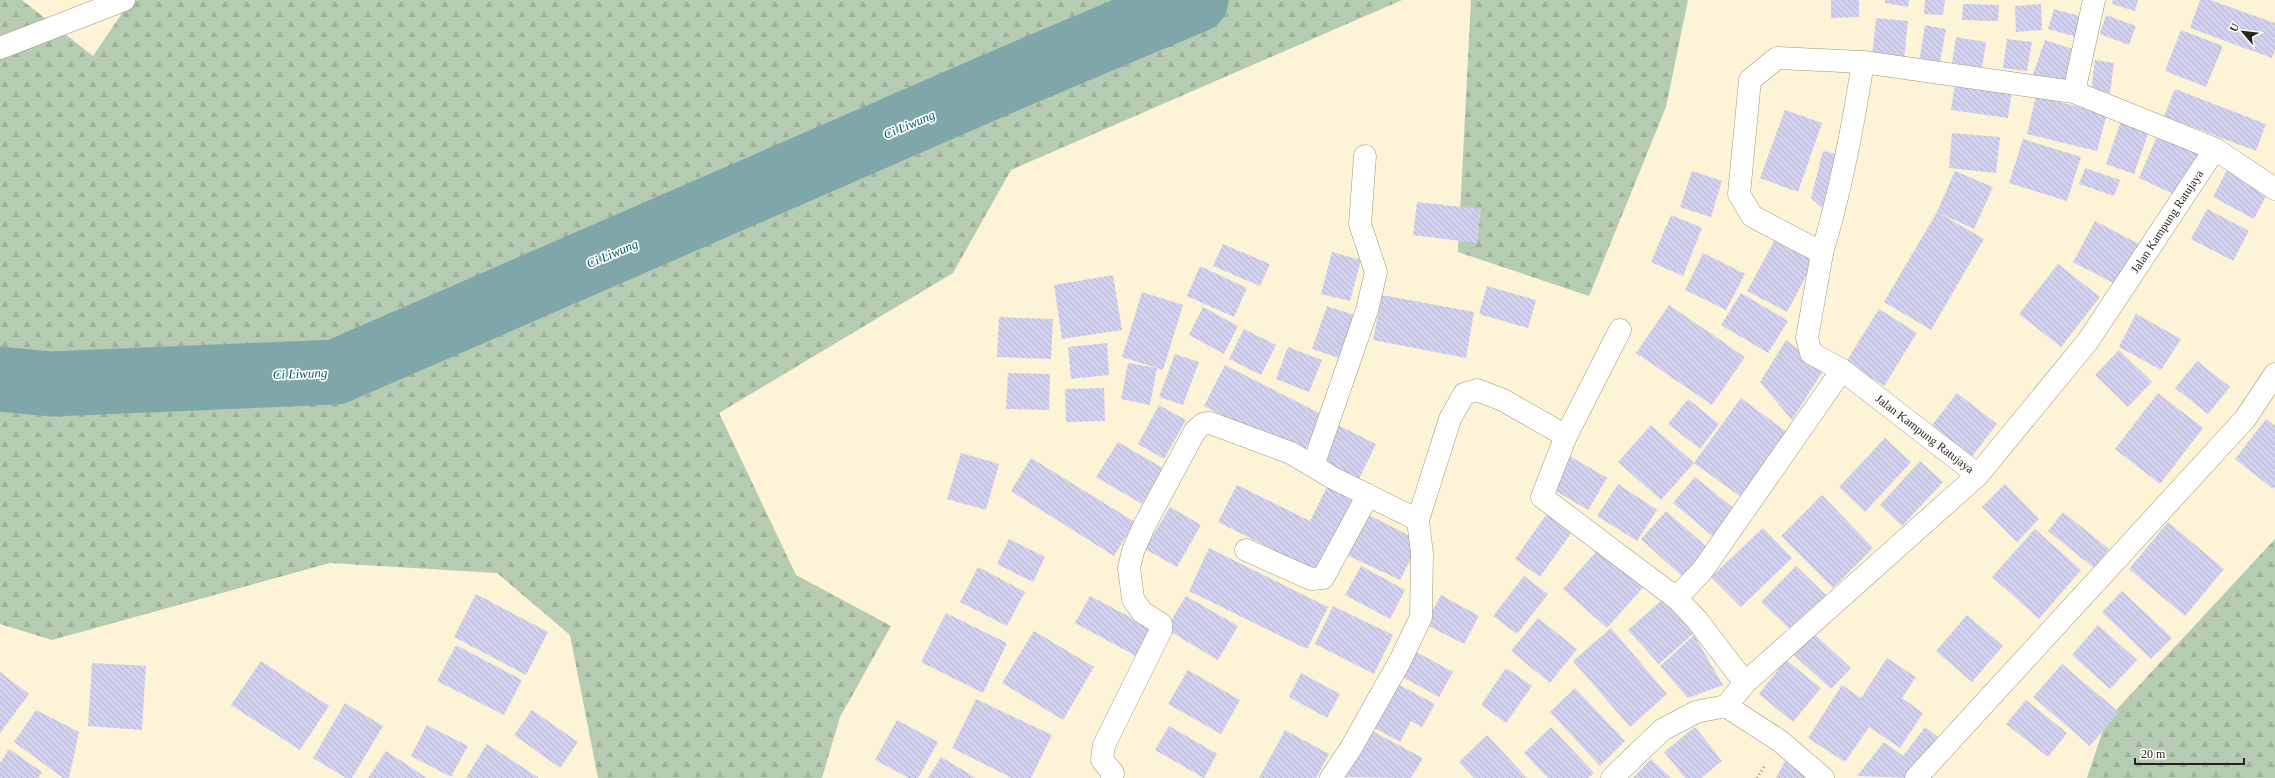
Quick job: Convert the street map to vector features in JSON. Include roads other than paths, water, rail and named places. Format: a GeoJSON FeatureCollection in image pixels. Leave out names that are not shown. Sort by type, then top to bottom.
{"type":"FeatureCollection","features":[{"type":"Feature","properties":{"kind":"street"},"geometry":{"type":"LineString","coordinates":[[0,48],[124,0]]}},
{"type":"Feature","properties":{"kind":"street"},"geometry":{"type":"LineString","coordinates":[[2074,92],[2094,0]]}},
{"type":"Feature","properties":{"kind":"street"},"geometry":{"type":"LineString","coordinates":[[1822,253],[1752,216],[1739,194],[1750,80],[1777,58],[1863,62],[2074,92],[2215,149],[2275,189]]}},
{"type":"Feature","properties":{"kind":"street","name":"Jalan Kampung Ratujaya"},"geometry":{"type":"LineString","coordinates":[[1863,62],[1835,212],[1822,253],[1807,338],[1811,353],[1842,370],[1978,475],[2088,341],[2215,149]]}},
{"type":"Feature","properties":{"kind":"street"},"geometry":{"type":"LineString","coordinates":[[1313,466],[1367,310],[1376,272],[1360,224],[1365,156]]}},
{"type":"Feature","properties":{"kind":"street"},"geometry":{"type":"LineString","coordinates":[[1620,330],[1566,436],[1542,497],[1676,598],[1697,620],[1745,683]]}},
{"type":"Feature","properties":{"kind":"street"},"geometry":{"type":"LineString","coordinates":[[1676,598],[1702,571],[1842,370]]}},
{"type":"Feature","properties":{"kind":"street"},"geometry":{"type":"LineString","coordinates":[[1916,778],[2245,419],[2275,374]]}},
{"type":"Feature","properties":{"kind":"street"},"geometry":{"type":"LineString","coordinates":[[1331,778],[1351,748],[1396,668],[1421,617],[1422,554],[1418,520],[1450,419],[1464,394],[1477,390],[1503,400],[1566,436]]}},
{"type":"Feature","properties":{"kind":"street"},"geometry":{"type":"LineString","coordinates":[[1112,778],[1113,773],[1102,760],[1104,745],[1161,630],[1161,624],[1142,612],[1133,599],[1129,568],[1133,551],[1144,526],[1195,430],[1203,424],[1210,422],[1291,453],[1313,466],[1418,520]]}},
{"type":"Feature","properties":{"kind":"street"},"geometry":{"type":"LineString","coordinates":[[1616,777],[1662,730],[1696,712],[1726,706],[1745,683],[1978,475]]}},
{"type":"Feature","properties":{"kind":"street"},"geometry":{"type":"LineString","coordinates":[[1246,550],[1311,579],[1323,578],[1368,495]]}},
{"type":"Feature","properties":{"kind":"street"},"geometry":{"type":"LineString","coordinates":[[1726,706],[1780,741],[1823,778]]}},
{"type":"Feature","properties":{"kind":"waterway","name":"Ci Liwung"},"geometry":{"type":"LineString","coordinates":[[0,379],[51,384],[336,372],[1002,82],[1196,0]]}}]}
